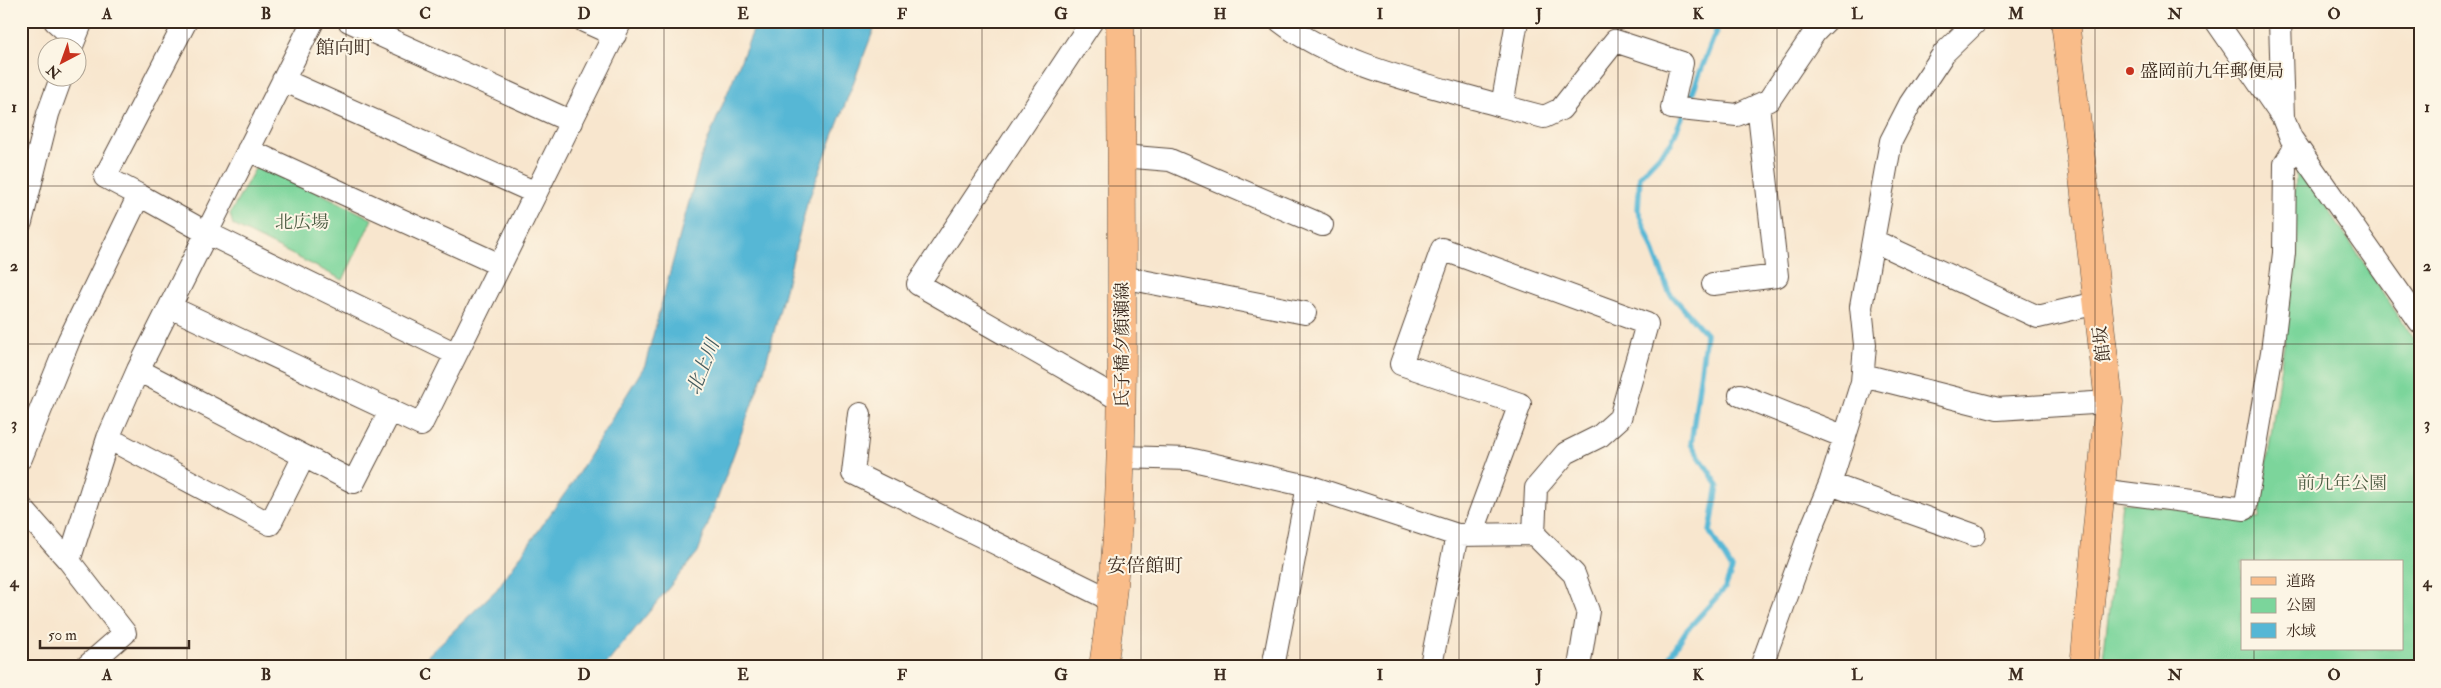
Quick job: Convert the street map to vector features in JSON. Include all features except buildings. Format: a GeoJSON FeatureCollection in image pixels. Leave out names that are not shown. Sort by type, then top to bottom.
{"type":"FeatureCollection","features":[{"type":"Feature","properties":{"kind":"main road","name":"氏子橋夕顔瀬線"},"geometry":{"type":"LineString","coordinates":[[1103,667],[1113,601],[1122,457],[1120,21]]}},
{"type":"Feature","properties":{"kind":"main road","name":"館坂"},"geometry":{"type":"LineString","coordinates":[[2065,21],[2109,402],[2084,667]]}},
{"type":"Feature","properties":{"kind":"street"},"geometry":{"type":"LineString","coordinates":[[55,21],[76,36]]}},
{"type":"Feature","properties":{"kind":"street"},"geometry":{"type":"LineString","coordinates":[[186,21],[104,177],[207,233],[456,354]]}},
{"type":"Feature","properties":{"kind":"street"},"geometry":{"type":"LineString","coordinates":[[69,561],[108,438],[138,370],[313,21]]}},
{"type":"Feature","properties":{"kind":"street"},"geometry":{"type":"LineString","coordinates":[[349,21],[572,122]]}},
{"type":"Feature","properties":{"kind":"street"},"geometry":{"type":"LineString","coordinates":[[170,307],[421,425],[618,28],[584,21]]}},
{"type":"Feature","properties":{"kind":"street"},"geometry":{"type":"LineString","coordinates":[[1092,21],[918,284],[1122,401]]}},
{"type":"Feature","properties":{"kind":"street"},"geometry":{"type":"LineString","coordinates":[[1280,21],[1340,56],[1369,67],[1544,117],[1561,109],[1615,41],[1682,63],[1672,108],[1737,115],[1769,100],[1815,32],[1826,21]]}},
{"type":"Feature","properties":{"kind":"street"},"geometry":{"type":"LineString","coordinates":[[1502,106],[1517,21]]}},
{"type":"Feature","properties":{"kind":"street"},"geometry":{"type":"LineString","coordinates":[[1761,667],[1812,527],[1830,484],[1863,375],[1865,345],[1861,307],[1891,141],[1910,104],[1944,53],[1977,21]]}},
{"type":"Feature","properties":{"kind":"street"},"geometry":{"type":"LineString","coordinates":[[2216,21],[2283,118],[2296,146],[2420,322]]}},
{"type":"Feature","properties":{"kind":"street"},"geometry":{"type":"LineString","coordinates":[[2280,21],[2283,118]]}},
{"type":"Feature","properties":{"kind":"street"},"geometry":{"type":"LineString","coordinates":[[283,80],[536,192]]}},
{"type":"Feature","properties":{"kind":"street"},"geometry":{"type":"LineString","coordinates":[[22,218],[48,114],[57,88]]}},
{"type":"Feature","properties":{"kind":"street"},"geometry":{"type":"LineString","coordinates":[[1713,284],[1777,276],[1758,105]]}},
{"type":"Feature","properties":{"kind":"street"},"geometry":{"type":"LineString","coordinates":[[2100,490],[2244,509],[2272,352],[2284,253],[2285,164],[2296,146]]}},
{"type":"Feature","properties":{"kind":"street"},"geometry":{"type":"LineString","coordinates":[[248,150],[500,265]]}},
{"type":"Feature","properties":{"kind":"street"},"geometry":{"type":"LineString","coordinates":[[1122,156],[1170,160],[1322,225]]}},
{"type":"Feature","properties":{"kind":"street"},"geometry":{"type":"LineString","coordinates":[[21,458],[70,340],[139,195]]}},
{"type":"Feature","properties":{"kind":"street"},"geometry":{"type":"LineString","coordinates":[[1874,241],[2038,317],[2097,303]]}},
{"type":"Feature","properties":{"kind":"street"},"geometry":{"type":"LineString","coordinates":[[1432,660],[1465,534],[1520,404],[1401,364],[1442,249],[1647,324],[1620,418],[1600,436],[1566,454],[1536,488],[1534,534]]}},
{"type":"Feature","properties":{"kind":"street"},"geometry":{"type":"LineString","coordinates":[[1122,277],[1305,313]]}},
{"type":"Feature","properties":{"kind":"street"},"geometry":{"type":"LineString","coordinates":[[138,370],[354,482],[391,410]]}},
{"type":"Feature","properties":{"kind":"street"},"geometry":{"type":"LineString","coordinates":[[1863,375],[1998,409],[2109,402]]}},
{"type":"Feature","properties":{"kind":"street"},"geometry":{"type":"LineString","coordinates":[[1740,395],[1845,437]]}},
{"type":"Feature","properties":{"kind":"street"},"geometry":{"type":"LineString","coordinates":[[860,414],[853,473],[1113,601]]}},
{"type":"Feature","properties":{"kind":"street"},"geometry":{"type":"LineString","coordinates":[[108,438],[270,524],[304,456]]}},
{"type":"Feature","properties":{"kind":"street"},"geometry":{"type":"LineString","coordinates":[[1122,457],[1189,459],[1308,486],[1465,534],[1534,534],[1574,574],[1588,611],[1579,667]]}},
{"type":"Feature","properties":{"kind":"street"},"geometry":{"type":"LineString","coordinates":[[1830,484],[1974,536]]}},
{"type":"Feature","properties":{"kind":"street"},"geometry":{"type":"LineString","coordinates":[[1273,667],[1308,486]]}},
{"type":"Feature","properties":{"kind":"street"},"geometry":{"type":"LineString","coordinates":[[21,507],[69,561],[125,633],[86,667]]}},
{"type":"Feature","properties":{"kind":"green space","name":"前九年公園"},"geometry":{"type":"Polygon","coordinates":[[[2297,161],[2420,349],[2420,667],[2102,667],[2122,502],[2259,519],[2284,343],[2297,161]]]}},
{"type":"Feature","properties":{"kind":"green space","name":"北広場"},"geometry":{"type":"Polygon","coordinates":[[[266,166],[372,219],[343,280],[233,225],[230,214],[256,167],[266,166]]]}},
{"type":"Feature","properties":{"kind":"water","name":"北上川"},"geometry":{"type":"Polygon","coordinates":[[[757,21],[877,21],[807,204],[764,371],[698,552],[604,667],[416,667],[497,589],[573,482],[645,365],[701,157],[757,21]]]}},
{"type":"Feature","properties":{"kind":"waterway"},"geometry":{"type":"LineString","coordinates":[[1688,104],[1720,21]]}},
{"type":"Feature","properties":{"kind":"waterway"},"geometry":{"type":"LineString","coordinates":[[1663,667],[1686,631],[1725,588],[1732,569],[1710,532],[1718,485],[1691,444],[1706,334],[1669,292],[1638,210],[1640,176],[1671,143],[1683,115]]}},
{"type":"Feature","properties":{"kind":"place","name":"盛岡前九年郵便局"},"geometry":{"type":"Point","coordinates":[2130,71]}},
{"type":"Feature","properties":{"kind":"district","name":"館向町"},"geometry":{"type":"Point","coordinates":[344,48]}},
{"type":"Feature","properties":{"kind":"district","name":"安倍館町"},"geometry":{"type":"Point","coordinates":[1145,566]}}]}
